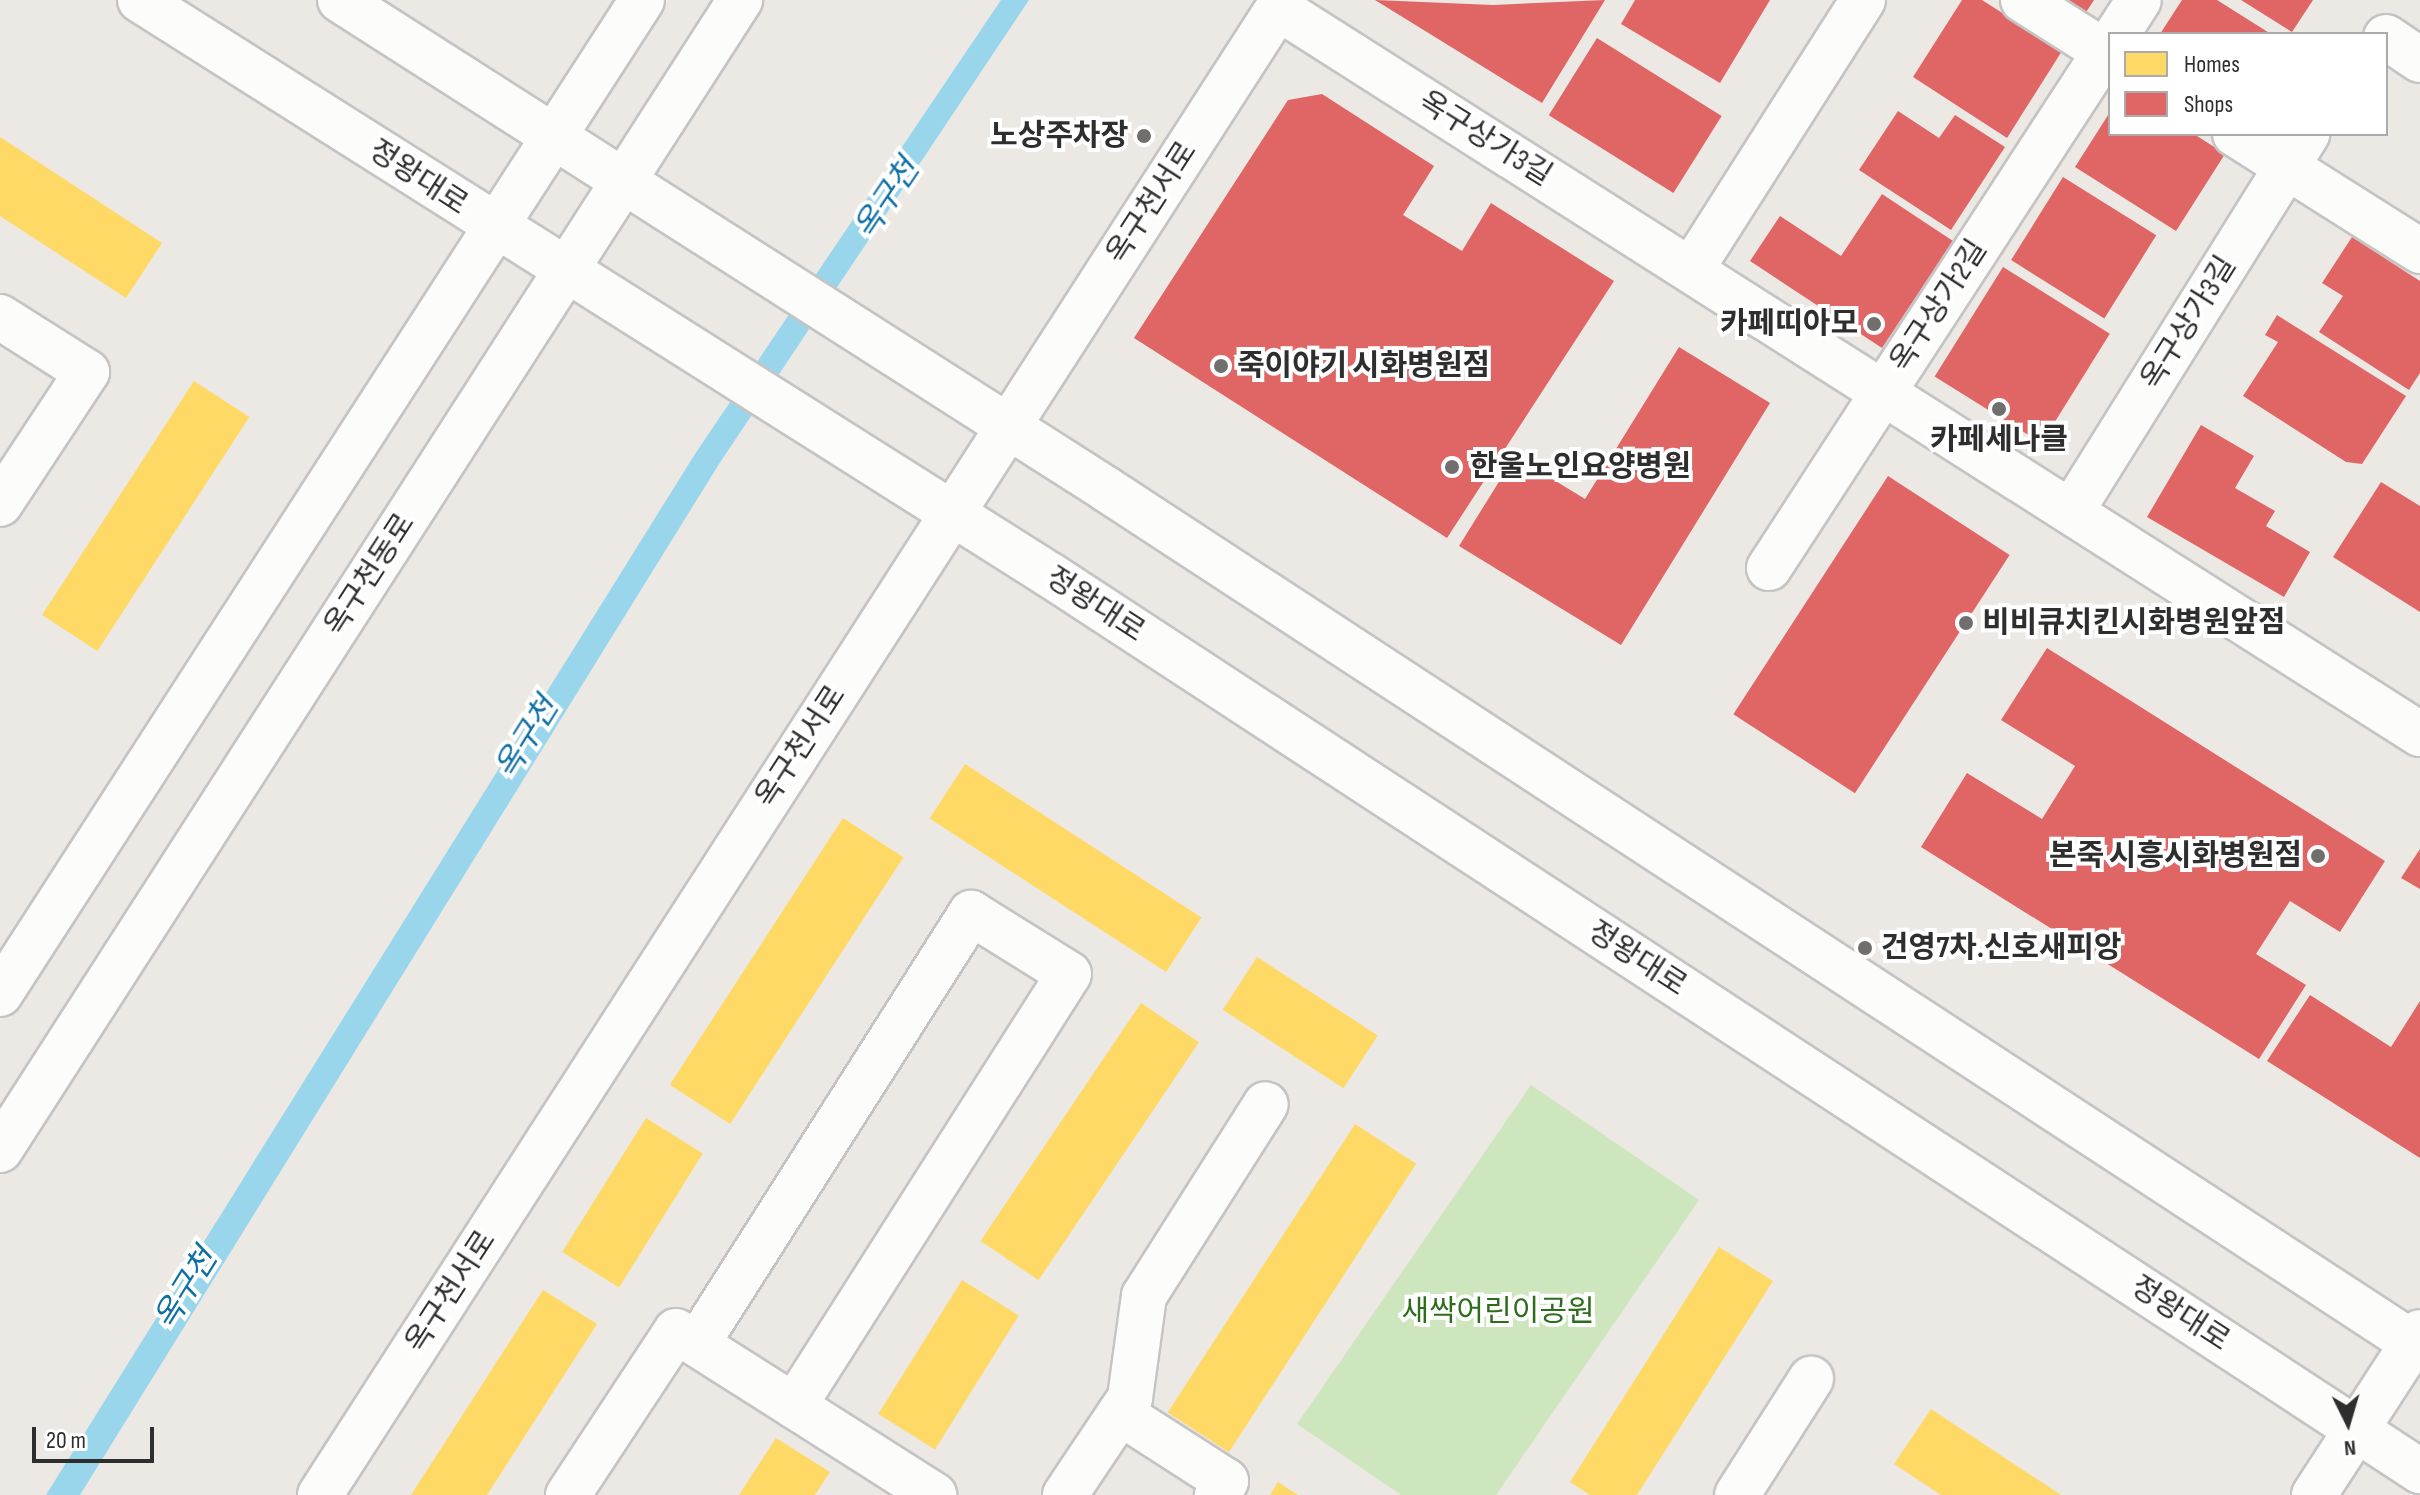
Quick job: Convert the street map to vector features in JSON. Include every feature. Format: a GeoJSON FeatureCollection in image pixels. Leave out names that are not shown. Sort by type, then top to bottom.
{"type":"FeatureCollection","features":[{"type":"Feature","properties":{"kind":"street","name":"정왕대로"},"geometry":{"type":"LineString","coordinates":[[140,0],[564,273],[951,515],[2420,1471]]}},
{"type":"Feature","properties":{"kind":"street"},"geometry":{"type":"LineString","coordinates":[[340,0],[1008,427],[2418,1341],[2314,1495]]}},
{"type":"Feature","properties":{"kind":"street"},"geometry":{"type":"LineString","coordinates":[[0,994],[642,0]]}},
{"type":"Feature","properties":{"kind":"street","name":"옥구천동로"},"geometry":{"type":"LineString","coordinates":[[0,1150],[740,0]]}},
{"type":"Feature","properties":{"kind":"street"},"geometry":{"type":"LineString","coordinates":[[1691,270],[1863,0]]}},
{"type":"Feature","properties":{"kind":"street"},"geometry":{"type":"LineString","coordinates":[[2023,0],[2108,45]]}},
{"type":"Feature","properties":{"kind":"street","name":"옥구상가2길"},"geometry":{"type":"LineString","coordinates":[[2119,32],[2139,0]]}},
{"type":"Feature","properties":{"kind":"street","name":"옥구상가3길"},"geometry":{"type":"LineString","coordinates":[[1280,4],[2420,734]]}},
{"type":"Feature","properties":{"kind":"street","name":"옥구천서로"},"geometry":{"type":"LineString","coordinates":[[320,1495],[1280,4]]}},
{"type":"Feature","properties":{"kind":"street"},"geometry":{"type":"LineString","coordinates":[[2388,38],[2420,60]]}},
{"type":"Feature","properties":{"kind":"street","name":"옥구상가2길"},"geometry":{"type":"LineString","coordinates":[[1769,568],[2108,49]]}},
{"type":"Feature","properties":{"kind":"street"},"geometry":{"type":"LineString","coordinates":[[2243,136],[2297,150],[2420,251]]}},
{"type":"Feature","properties":{"kind":"street","name":"옥구상가3길"},"geometry":{"type":"LineString","coordinates":[[2071,512],[2297,150]]}},
{"type":"Feature","properties":{"kind":"street"},"geometry":{"type":"LineString","coordinates":[[0,317],[87,372],[0,504]]}},
{"type":"Feature","properties":{"kind":"street"},"geometry":{"type":"LineString","coordinates":[[697,1344],[971,913],[1057,966],[1069,974],[794,1406]]}},
{"type":"Feature","properties":{"kind":"street"},"geometry":{"type":"LineString","coordinates":[[1065,1495],[1130,1398],[1144,1296],[1266,1104]]}},
{"type":"Feature","properties":{"kind":"street"},"geometry":{"type":"LineString","coordinates":[[568,1495],[676,1331],[921,1492]]}},
{"type":"Feature","properties":{"kind":"street"},"geometry":{"type":"LineString","coordinates":[[1752,1490],[1811,1379]]}},
{"type":"Feature","properties":{"kind":"street"},"geometry":{"type":"LineString","coordinates":[[1120,1413],[1226,1481],[1217,1495]]}},
{"type":"Feature","properties":{"kind":"green space","name":"새싹어린이공원"},"geometry":{"type":"Polygon","coordinates":[[[1531,1085],[1699,1200],[1496,1495],[1401,1495],[1297,1424],[1531,1085]]]}},
{"type":"Feature","properties":{"kind":"water","name":"옥구천"},"geometry":{"type":"Polygon","coordinates":[[[1001,0],[1029,0],[719,464],[80,1495],[46,1495],[695,454],[1001,0]]]}},
{"type":"Feature","properties":{"kind":"building: Homes"},"geometry":{"type":"Polygon","coordinates":[[[0,137],[162,243],[126,298],[0,216],[0,137]]]}},
{"type":"Feature","properties":{"kind":"building: Homes"},"geometry":{"type":"Polygon","coordinates":[[[194,381],[249,417],[97,651],[42,615],[194,381]]]}},
{"type":"Feature","properties":{"kind":"building: Homes"},"geometry":{"type":"Polygon","coordinates":[[[965,764],[1202,918],[1166,972],[930,819],[965,764]]]}},
{"type":"Feature","properties":{"kind":"building: Homes"},"geometry":{"type":"Polygon","coordinates":[[[843,818],[903,857],[730,1124],[670,1085],[843,818]]]}},
{"type":"Feature","properties":{"kind":"building: Homes"},"geometry":{"type":"Polygon","coordinates":[[[1257,957],[1378,1035],[1343,1088],[1223,1010],[1257,957]]]}},
{"type":"Feature","properties":{"kind":"building: Homes"},"geometry":{"type":"Polygon","coordinates":[[[1141,1003],[1199,1042],[1039,1280],[981,1241],[1141,1003]]]}},
{"type":"Feature","properties":{"kind":"building: Homes"},"geometry":{"type":"Polygon","coordinates":[[[646,1118],[703,1154],[619,1287],[562,1252],[646,1118]]]}},
{"type":"Feature","properties":{"kind":"building: Homes"},"geometry":{"type":"Polygon","coordinates":[[[1355,1124],[1416,1164],[1229,1452],[1168,1413],[1355,1124]]]}},
{"type":"Feature","properties":{"kind":"building: Homes"},"geometry":{"type":"Polygon","coordinates":[[[1719,1247],[1773,1281],[1637,1495],[1590,1495],[1570,1482],[1719,1247]]]}},
{"type":"Feature","properties":{"kind":"building: Homes"},"geometry":{"type":"Polygon","coordinates":[[[962,1280],[1019,1316],[935,1449],[878,1414],[962,1280]]]}},
{"type":"Feature","properties":{"kind":"building: Homes"},"geometry":{"type":"Polygon","coordinates":[[[543,1290],[597,1324],[487,1495],[411,1495],[543,1290]]]}},
{"type":"Feature","properties":{"kind":"building: Homes"},"geometry":{"type":"Polygon","coordinates":[[[1931,1409],[2061,1495],[1941,1495],[1894,1464],[1931,1409]]]}},
{"type":"Feature","properties":{"kind":"building: Homes"},"geometry":{"type":"Polygon","coordinates":[[[776,1438],[830,1472],[815,1495],[739,1495],[776,1438]]]}},
{"type":"Feature","properties":{"kind":"building: Homes"},"geometry":{"type":"Polygon","coordinates":[[[1278,1482],[1298,1495],[1270,1495],[1278,1482]]]}},
{"type":"Feature","properties":{"kind":"building: Shops"},"geometry":{"type":"Polygon","coordinates":[[[1375,0],[1493,5],[1605,0],[1542,103],[1375,0]]]}},
{"type":"Feature","properties":{"kind":"building: Shops"},"geometry":{"type":"Polygon","coordinates":[[[1635,0],[1770,0],[1720,83],[1621,24],[1635,0]]]}},
{"type":"Feature","properties":{"kind":"building: Shops"},"geometry":{"type":"Polygon","coordinates":[[[1962,0],[1982,0],[2062,51],[2007,138],[1913,77],[1962,0]]]}},
{"type":"Feature","properties":{"kind":"building: Shops"},"geometry":{"type":"Polygon","coordinates":[[[2036,0],[2094,0],[2077,26],[2036,0]]]}},
{"type":"Feature","properties":{"kind":"building: Shops"},"geometry":{"type":"Polygon","coordinates":[[[2182,0],[2217,0],[2268,32],[2161,32],[2182,0]]]}},
{"type":"Feature","properties":{"kind":"building: Shops"},"geometry":{"type":"Polygon","coordinates":[[[2241,0],[2313,0],[2292,32],[2241,0]]]}},
{"type":"Feature","properties":{"kind":"building: Shops"},"geometry":{"type":"Polygon","coordinates":[[[1597,38],[1722,116],[1673,193],[1549,115],[1597,38]]]}},
{"type":"Feature","properties":{"kind":"building: Shops"},"geometry":{"type":"Polygon","coordinates":[[[1322,94],[1434,166],[1403,215],[1462,251],[1491,203],[1614,281],[1447,538],[1134,338],[1288,100],[1322,94]]]}},
{"type":"Feature","properties":{"kind":"building: Shops"},"geometry":{"type":"Polygon","coordinates":[[[1898,111],[1939,138],[1955,115],[2005,147],[1951,230],[1859,170],[1898,111]]]}},
{"type":"Feature","properties":{"kind":"building: Shops"},"geometry":{"type":"Polygon","coordinates":[[[2108,115],[2108,136],[2197,136],[2225,154],[2176,231],[2075,167],[2108,115]]]}},
{"type":"Feature","properties":{"kind":"building: Shops"},"geometry":{"type":"Polygon","coordinates":[[[2063,177],[2156,235],[2104,318],[2011,260],[2063,177]]]}},
{"type":"Feature","properties":{"kind":"building: Shops"},"geometry":{"type":"Polygon","coordinates":[[[1882,194],[1953,241],[1882,348],[1750,261],[1780,216],[1841,256],[1882,194]]]}},
{"type":"Feature","properties":{"kind":"building: Shops"},"geometry":{"type":"Polygon","coordinates":[[[2352,237],[2420,281],[2420,373],[2409,390],[2319,332],[2343,296],[2322,283],[2352,237]]]}},
{"type":"Feature","properties":{"kind":"building: Shops"},"geometry":{"type":"Polygon","coordinates":[[[2003,267],[2110,334],[2041,443],[1935,376],[2003,267]]]}},
{"type":"Feature","properties":{"kind":"building: Shops"},"geometry":{"type":"Polygon","coordinates":[[[2277,315],[2406,396],[2362,464],[2346,462],[2243,396],[2278,342],[2265,335],[2277,315]]]}},
{"type":"Feature","properties":{"kind":"building: Shops"},"geometry":{"type":"Polygon","coordinates":[[[1679,347],[1770,403],[1621,645],[1459,546],[1515,456],[1585,499],[1679,347]]]}},
{"type":"Feature","properties":{"kind":"building: Shops"},"geometry":{"type":"Polygon","coordinates":[[[2201,425],[2254,456],[2235,488],[2275,511],[2266,526],[2310,552],[2284,597],[2147,517],[2201,425]]]}},
{"type":"Feature","properties":{"kind":"building: Shops"},"geometry":{"type":"Polygon","coordinates":[[[1888,476],[2010,555],[1855,793],[1733,714],[1888,476]]]}},
{"type":"Feature","properties":{"kind":"building: Shops"},"geometry":{"type":"Polygon","coordinates":[[[2381,482],[2420,506],[2420,612],[2333,557],[2381,482]]]}},
{"type":"Feature","properties":{"kind":"building: Shops"},"geometry":{"type":"Polygon","coordinates":[[[2047,648],[2385,861],[2340,932],[2290,901],[2256,954],[2306,985],[2259,1059],[1921,847],[1967,773],[2042,819],[2075,766],[2001,720],[2047,648]]]}},
{"type":"Feature","properties":{"kind":"building: Shops"},"geometry":{"type":"Polygon","coordinates":[[[2420,849],[2420,889],[2401,878],[2420,849]]]}},
{"type":"Feature","properties":{"kind":"building: Shops"},"geometry":{"type":"Polygon","coordinates":[[[2310,995],[2391,1047],[2420,1001],[2420,1158],[2267,1061],[2310,995]]]}},
{"type":"Feature","properties":{"kind":"place","name":"노상주차장"},"geometry":{"type":"Point","coordinates":[1144,136]}},
{"type":"Feature","properties":{"kind":"place","name":"카페띠아모"},"geometry":{"type":"Point","coordinates":[1874,324]}},
{"type":"Feature","properties":{"kind":"place","name":"죽이야기 시화병원점"},"geometry":{"type":"Point","coordinates":[1221,366]}},
{"type":"Feature","properties":{"kind":"place","name":"카페세나클"},"geometry":{"type":"Point","coordinates":[1999,409]}},
{"type":"Feature","properties":{"kind":"place","name":"한울노인요양병원"},"geometry":{"type":"Point","coordinates":[1452,467]}},
{"type":"Feature","properties":{"kind":"place","name":"비비큐치킨시화병원앞점"},"geometry":{"type":"Point","coordinates":[1966,623]}},
{"type":"Feature","properties":{"kind":"place","name":"본죽 시흥시화병원점"},"geometry":{"type":"Point","coordinates":[2318,856]}},
{"type":"Feature","properties":{"kind":"place","name":"건영7차.신호새피앙"},"geometry":{"type":"Point","coordinates":[1865,948]}}]}
